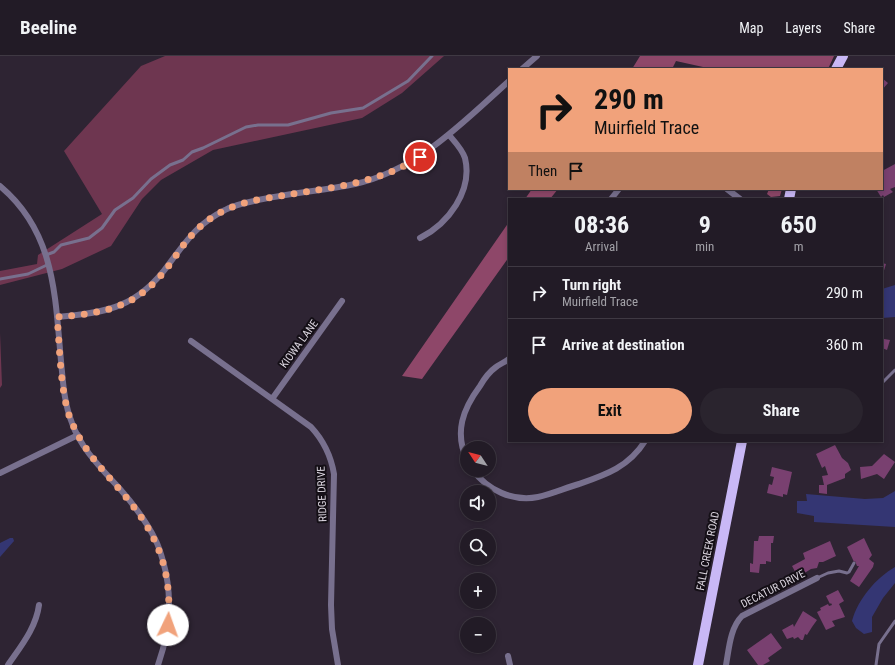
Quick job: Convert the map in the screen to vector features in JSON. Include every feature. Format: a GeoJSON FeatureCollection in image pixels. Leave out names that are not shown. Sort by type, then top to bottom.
{"type":"FeatureCollection","features":[{"type":"Feature","properties":{"kind":"main road"},"geometry":{"type":"LineString","coordinates":[[837,68],[843,56]]}},
{"type":"Feature","properties":{"kind":"main road","name":"FALL CREEK ROAD"},"geometry":{"type":"LineString","coordinates":[[698,665],[742,442]]}},
{"type":"Feature","properties":{"kind":"street"},"geometry":{"type":"LineString","coordinates":[[523,68],[537,56]]}},
{"type":"Feature","properties":{"kind":"street"},"geometry":{"type":"LineString","coordinates":[[57,317],[88,315],[105,311],[122,305],[135,298],[147,290],[156,280],[169,265],[184,242],[196,230],[211,217],[227,209],[270,197],[355,184],[372,179],[410,163],[449,135],[508,82]]}},
{"type":"Feature","properties":{"kind":"street"},"geometry":{"type":"LineString","coordinates":[[420,238],[431,233],[441,225],[462,196],[466,182],[464,157],[460,148],[449,135]]}},
{"type":"Feature","properties":{"kind":"street"},"geometry":{"type":"LineString","coordinates":[[0,186],[19,205],[31,221],[44,247],[52,280],[64,392],[72,424],[92,457],[141,514],[157,542],[166,571],[170,598],[168,625],[158,665]]}},
{"type":"Feature","properties":{"kind":"street"},"geometry":{"type":"LineString","coordinates":[[728,190],[739,198]]}},
{"type":"Feature","properties":{"kind":"street","name":"KIOWA LANE"},"geometry":{"type":"LineString","coordinates":[[272,399],[342,302]]}},
{"type":"Feature","properties":{"kind":"street","name":"RIDGE DRIVE"},"geometry":{"type":"LineString","coordinates":[[191,341],[311,428],[317,434],[327,450],[334,474],[331,605],[332,628],[338,665]]}},
{"type":"Feature","properties":{"kind":"street"},"geometry":{"type":"LineString","coordinates":[[462,441],[462,420],[466,408],[487,375],[497,366],[508,360]]}},
{"type":"Feature","properties":{"kind":"street"},"geometry":{"type":"LineString","coordinates":[[0,473],[78,435]]}},
{"type":"Feature","properties":{"kind":"street"},"geometry":{"type":"LineString","coordinates":[[478,477],[500,493],[526,498],[546,494],[615,470],[635,453],[643,442]]}},
{"type":"Feature","properties":{"kind":"street","name":"DECATUR DRIVE"},"geometry":{"type":"LineString","coordinates":[[726,665],[734,628],[737,621],[742,616],[817,578]]}},
{"type":"Feature","properties":{"kind":"street"},"geometry":{"type":"LineString","coordinates":[[8,665],[30,633],[38,615],[39,605]]}},
{"type":"Feature","properties":{"kind":"street"},"geometry":{"type":"LineString","coordinates":[[508,656],[510,665]]}},
{"type":"Feature","properties":{"kind":"lane"},"geometry":{"type":"LineString","coordinates":[[46,255],[54,252],[61,245],[89,238],[102,228],[115,210],[133,198],[151,179],[170,165],[183,160],[192,152],[246,127],[258,125],[288,125],[331,113],[363,108],[408,81],[432,56]]}},
{"type":"Feature","properties":{"kind":"lane"},"geometry":{"type":"LineString","coordinates":[[0,279],[28,274],[49,264]]}},
{"type":"Feature","properties":{"kind":"lane"},"geometry":{"type":"LineString","coordinates":[[883,382],[895,370]]}},
{"type":"Feature","properties":{"kind":"lane"},"geometry":{"type":"LineString","coordinates":[[817,578],[839,570],[847,573],[854,563]]}},
{"type":"Feature","properties":{"kind":"lane"},"geometry":{"type":"LineString","coordinates":[[876,665],[879,644],[895,621]]}},
{"type":"Feature","properties":{"kind":"shaded area"},"geometry":{"type":"Polygon","coordinates":[[[165,56],[444,56],[402,93],[362,118],[213,150],[161,180],[142,199],[111,246],[62,269],[0,285],[0,271],[37,264],[38,255],[102,214],[64,151],[141,66],[165,56]]]}},
{"type":"Feature","properties":{"kind":"shaded area"},"geometry":{"type":"Polygon","coordinates":[[[640,56],[834,56],[828,68],[708,68],[676,61],[672,68],[633,68],[640,56]]]}},
{"type":"Feature","properties":{"kind":"shaded area"},"geometry":{"type":"Polygon","coordinates":[[[531,190],[557,190],[551,198],[526,198],[531,190]]]}},
{"type":"Feature","properties":{"kind":"shaded area"},"geometry":{"type":"Polygon","coordinates":[[[769,190],[782,190],[780,196],[771,197],[767,194],[769,190]]]}},
{"type":"Feature","properties":{"kind":"shaded area"},"geometry":{"type":"Polygon","coordinates":[[[508,223],[508,258],[422,379],[402,376],[508,223]]]}},
{"type":"Feature","properties":{"kind":"shaded area"},"geometry":{"type":"Polygon","coordinates":[[[895,285],[895,317],[883,318],[883,289],[895,285]]]}},
{"type":"Feature","properties":{"kind":"shaded area"},"geometry":{"type":"Polygon","coordinates":[[[0,333],[2,385],[0,388],[0,333]]]}},
{"type":"Feature","properties":{"kind":"shaded area"},"geometry":{"type":"Polygon","coordinates":[[[895,491],[895,527],[814,522],[814,516],[797,513],[797,501],[807,501],[806,494],[865,499],[883,498],[895,491]]]}},
{"type":"Feature","properties":{"kind":"shaded area"},"geometry":{"type":"Polygon","coordinates":[[[13,538],[14,541],[0,557],[0,543],[13,538]]]}},
{"type":"Feature","properties":{"kind":"shaded area"},"geometry":{"type":"Polygon","coordinates":[[[895,567],[895,583],[883,598],[872,617],[872,632],[864,634],[856,628],[852,621],[855,613],[863,597],[875,583],[895,567]]]}},
{"type":"Feature","properties":{"kind":"building"},"geometry":{"type":"Polygon","coordinates":[[[883,79],[888,83],[883,89],[883,79]]]}},
{"type":"Feature","properties":{"kind":"building"},"geometry":{"type":"Polygon","coordinates":[[[895,164],[895,187],[890,189],[893,192],[881,197],[877,190],[883,190],[883,170],[895,164]]]}},
{"type":"Feature","properties":{"kind":"building"},"geometry":{"type":"Polygon","coordinates":[[[883,263],[886,264],[883,274],[883,263]]]}},
{"type":"Feature","properties":{"kind":"building"},"geometry":{"type":"Polygon","coordinates":[[[883,336],[884,339],[890,340],[887,350],[883,348],[883,336]]]}},
{"type":"Feature","properties":{"kind":"building"},"geometry":{"type":"Polygon","coordinates":[[[835,445],[842,458],[848,463],[851,470],[845,474],[845,478],[827,485],[827,494],[819,493],[819,485],[824,485],[822,476],[828,475],[825,466],[822,468],[816,454],[835,445]]]}},
{"type":"Feature","properties":{"kind":"building"},"geometry":{"type":"Polygon","coordinates":[[[884,454],[895,462],[884,479],[877,474],[861,479],[860,467],[872,466],[884,454]]]}},
{"type":"Feature","properties":{"kind":"building"},"geometry":{"type":"Polygon","coordinates":[[[772,467],[792,472],[787,495],[783,494],[783,497],[767,493],[769,484],[772,485],[774,477],[770,476],[772,467]]]}},
{"type":"Feature","properties":{"kind":"building"},"geometry":{"type":"Polygon","coordinates":[[[759,536],[774,536],[773,543],[771,543],[771,562],[766,561],[766,564],[760,564],[759,573],[750,572],[750,563],[753,564],[754,541],[758,541],[759,536]]]}},
{"type":"Feature","properties":{"kind":"building"},"geometry":{"type":"Polygon","coordinates":[[[864,538],[872,555],[869,559],[874,563],[873,567],[859,587],[850,581],[859,566],[857,566],[855,561],[854,562],[847,547],[864,538]]]}},
{"type":"Feature","properties":{"kind":"building"},"geometry":{"type":"Polygon","coordinates":[[[830,541],[836,556],[823,562],[819,562],[817,568],[811,569],[798,577],[792,566],[805,559],[803,553],[830,541]]]}},
{"type":"Feature","properties":{"kind":"building"},"geometry":{"type":"Polygon","coordinates":[[[838,590],[844,601],[839,604],[845,617],[832,621],[835,626],[826,630],[817,612],[821,610],[820,608],[828,604],[829,606],[832,605],[826,596],[838,590]]]}},
{"type":"Feature","properties":{"kind":"building"},"geometry":{"type":"Polygon","coordinates":[[[803,611],[817,620],[807,635],[805,634],[803,640],[798,637],[794,639],[793,637],[787,639],[782,630],[793,624],[794,627],[803,611]]]}},
{"type":"Feature","properties":{"kind":"building"},"geometry":{"type":"Polygon","coordinates":[[[771,633],[782,648],[768,658],[770,661],[763,665],[758,665],[747,650],[771,633]]]}},
{"type":"Feature","properties":{"kind":"route"},"geometry":{"type":"LineString","coordinates":[[168,625],[170,598],[166,571],[157,542],[141,514],[84,447],[72,424],[64,392],[57,317],[88,315],[105,311],[122,305],[135,298],[147,290],[156,280],[169,265],[184,242],[196,230],[207,220],[227,209],[270,197],[364,182],[391,172],[420,157]]}}]}
